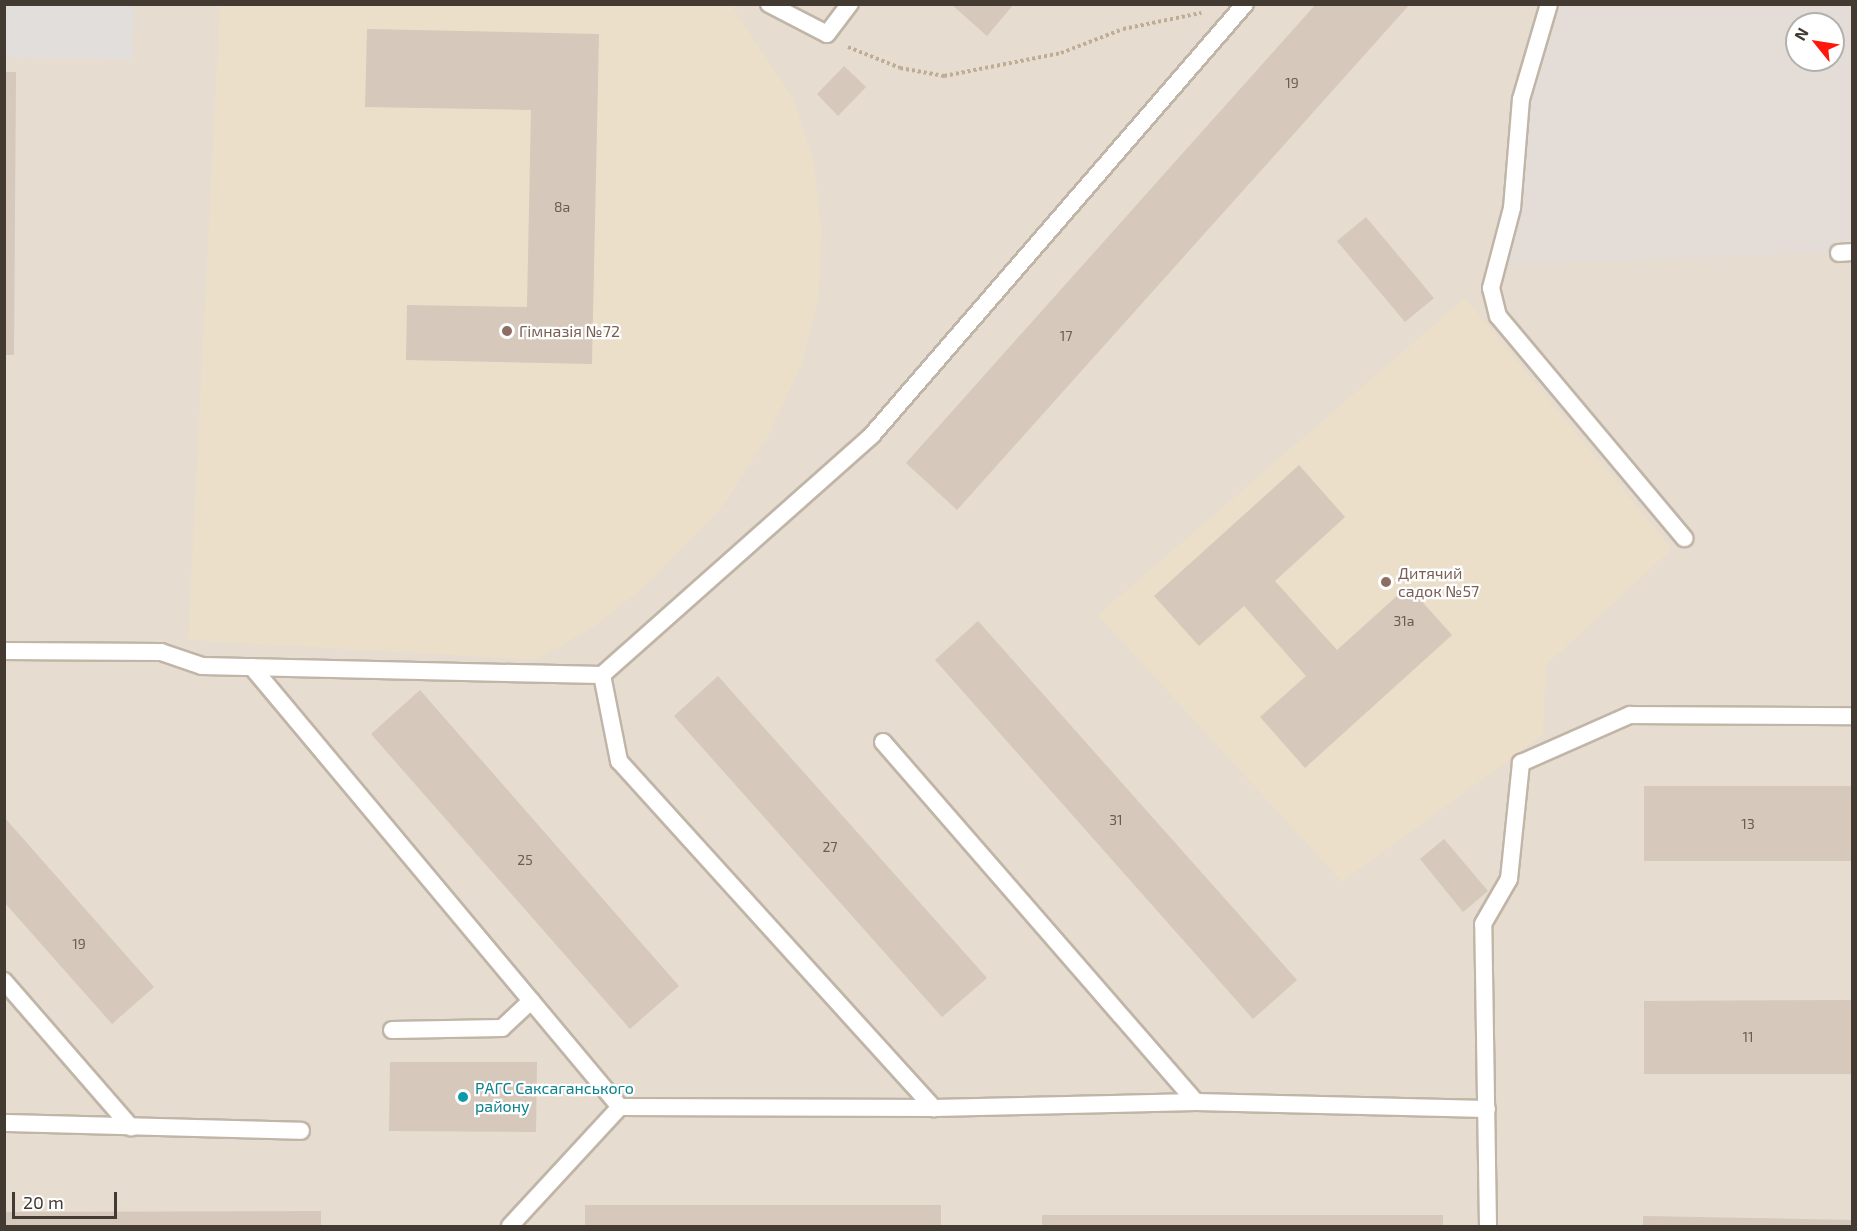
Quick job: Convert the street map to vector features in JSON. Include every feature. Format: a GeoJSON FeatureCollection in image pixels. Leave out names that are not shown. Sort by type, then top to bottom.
{"type":"FeatureCollection","features":[{"type":"Feature","properties":{"kind":"lane"},"geometry":{"type":"LineString","coordinates":[[769,4],[826,34],[850,4]]}},
{"type":"Feature","properties":{"kind":"lane"},"geometry":{"type":"LineString","coordinates":[[4,651],[161,652],[202,666],[602,675],[872,435],[1245,4]]}},
{"type":"Feature","properties":{"kind":"lane"},"geometry":{"type":"LineString","coordinates":[[1549,4],[1521,99],[1512,208],[1491,288],[1498,316],[1684,538]]}},
{"type":"Feature","properties":{"kind":"lane"},"geometry":{"type":"LineString","coordinates":[[252,667],[620,1107]]}},
{"type":"Feature","properties":{"kind":"lane"},"geometry":{"type":"LineString","coordinates":[[602,675],[619,761],[934,1108]]}},
{"type":"Feature","properties":{"kind":"lane"},"geometry":{"type":"LineString","coordinates":[[1488,1227],[1483,924],[1509,879],[1521,763],[1629,715],[1852,716]]}},
{"type":"Feature","properties":{"kind":"lane"},"geometry":{"type":"LineString","coordinates":[[883,742],[1196,1102]]}},
{"type":"Feature","properties":{"kind":"lane"},"geometry":{"type":"LineString","coordinates":[[4,981],[131,1126]]}},
{"type":"Feature","properties":{"kind":"lane"},"geometry":{"type":"LineString","coordinates":[[392,1030],[502,1028],[531,1001]]}},
{"type":"Feature","properties":{"kind":"lane"},"geometry":{"type":"LineString","coordinates":[[510,1227],[620,1107],[934,1108],[1196,1102],[1487,1110]]}},
{"type":"Feature","properties":{"kind":"lane"},"geometry":{"type":"LineString","coordinates":[[4,1123],[301,1131]]}},
{"type":"Feature","properties":{"kind":"path"},"geometry":{"type":"LineString","coordinates":[[826,34],[861,55],[944,76],[1060,54],[1175,15],[1215,12],[1230,21]]}},
{"type":"Feature","properties":{"kind":"shaded area"},"geometry":{"type":"Polygon","coordinates":[[[5,4],[133,5],[132,59],[5,57],[5,4]]]}},
{"type":"Feature","properties":{"kind":"shaded area"},"geometry":{"type":"Polygon","coordinates":[[[5,5],[1852,5],[1852,1226],[5,1226],[5,5]]]}},
{"type":"Feature","properties":{"kind":"shaded area","name":"Гімназія №72"},"geometry":{"type":"Polygon","coordinates":[[[220,5],[731,5],[793,99],[813,157],[821,227],[819,297],[801,366],[768,436],[722,507],[645,586],[592,628],[536,660],[188,640],[220,5]]]}},
{"type":"Feature","properties":{"kind":"shaded area"},"geometry":{"type":"Polygon","coordinates":[[[1549,5],[1852,5],[1852,252],[1496,265],[1517,139],[1549,5]]]}},
{"type":"Feature","properties":{"kind":"shaded area","name":"Дитячий садок №57"},"geometry":{"type":"Polygon","coordinates":[[[1465,298],[1672,549],[1546,665],[1543,735],[1342,882],[1098,615],[1465,298]]]}},
{"type":"Feature","properties":{"kind":"building"},"geometry":{"type":"Polygon","coordinates":[[[951,4],[1014,4],[987,36],[951,4]]]}},
{"type":"Feature","properties":{"kind":"building"},"geometry":{"type":"Polygon","coordinates":[[[1316,4],[1410,4],[957,510],[906,463],[1316,4]]]}},
{"type":"Feature","properties":{"kind":"building"},"geometry":{"type":"Polygon","coordinates":[[[367,29],[599,34],[592,364],[406,360],[407,305],[527,307],[531,110],[365,107],[367,29]]]}},
{"type":"Feature","properties":{"kind":"building"},"geometry":{"type":"Polygon","coordinates":[[[844,66],[866,87],[838,116],[817,94],[844,66]]]}},
{"type":"Feature","properties":{"kind":"building"},"geometry":{"type":"Polygon","coordinates":[[[5,72],[16,72],[14,355],[5,355],[5,72]]]}},
{"type":"Feature","properties":{"kind":"building"},"geometry":{"type":"Polygon","coordinates":[[[1366,217],[1434,298],[1405,322],[1337,241],[1366,217]]]}},
{"type":"Feature","properties":{"kind":"building"},"geometry":{"type":"Polygon","coordinates":[[[1299,465],[1345,517],[1275,581],[1337,650],[1408,586],[1452,635],[1305,768],[1260,717],[1306,676],[1244,606],[1199,646],[1154,596],[1299,465]]]}},
{"type":"Feature","properties":{"kind":"building"},"geometry":{"type":"Polygon","coordinates":[[[978,621],[1297,980],[1253,1019],[935,660],[978,621]]]}},
{"type":"Feature","properties":{"kind":"building"},"geometry":{"type":"Polygon","coordinates":[[[718,676],[987,978],[942,1017],[674,716],[718,676]]]}},
{"type":"Feature","properties":{"kind":"building"},"geometry":{"type":"Polygon","coordinates":[[[420,690],[679,986],[630,1029],[371,734],[420,690]]]}},
{"type":"Feature","properties":{"kind":"building"},"geometry":{"type":"Polygon","coordinates":[[[1644,786],[1852,786],[1852,861],[1644,861],[1644,786]]]}},
{"type":"Feature","properties":{"kind":"building"},"geometry":{"type":"Polygon","coordinates":[[[4,817],[154,987],[112,1024],[4,902],[4,817]]]}},
{"type":"Feature","properties":{"kind":"building"},"geometry":{"type":"Polygon","coordinates":[[[1444,839],[1488,891],[1463,912],[1420,859],[1444,839]]]}},
{"type":"Feature","properties":{"kind":"building"},"geometry":{"type":"Polygon","coordinates":[[[1852,1000],[1852,1074],[1644,1074],[1644,1001],[1852,1000]]]}},
{"type":"Feature","properties":{"kind":"building","name":"РАГС Саксаганського району"},"geometry":{"type":"Polygon","coordinates":[[[390,1062],[537,1062],[536,1132],[389,1131],[390,1062]]]}},
{"type":"Feature","properties":{"kind":"building"},"geometry":{"type":"Polygon","coordinates":[[[585,1205],[941,1205],[941,1226],[585,1226],[585,1205]]]}},
{"type":"Feature","properties":{"kind":"building"},"geometry":{"type":"Polygon","coordinates":[[[321,1211],[321,1226],[4,1226],[4,1212],[321,1211]]]}},
{"type":"Feature","properties":{"kind":"building"},"geometry":{"type":"Polygon","coordinates":[[[1042,1215],[1443,1215],[1443,1226],[1042,1226],[1042,1215]]]}},
{"type":"Feature","properties":{"kind":"building"},"geometry":{"type":"Polygon","coordinates":[[[1643,1216],[1852,1220],[1852,1226],[1643,1226],[1643,1216]]]}},
{"type":"Feature","properties":{"kind":"place","name":"Гімназія №72"},"geometry":{"type":"Point","coordinates":[507,331]}},
{"type":"Feature","properties":{"kind":"place","name":"Дитячий садок №57"},"geometry":{"type":"Point","coordinates":[1386,582]}},
{"type":"Feature","properties":{"kind":"place","name":"РАГС Саксаганського району"},"geometry":{"type":"Point","coordinates":[463,1097]}}]}
